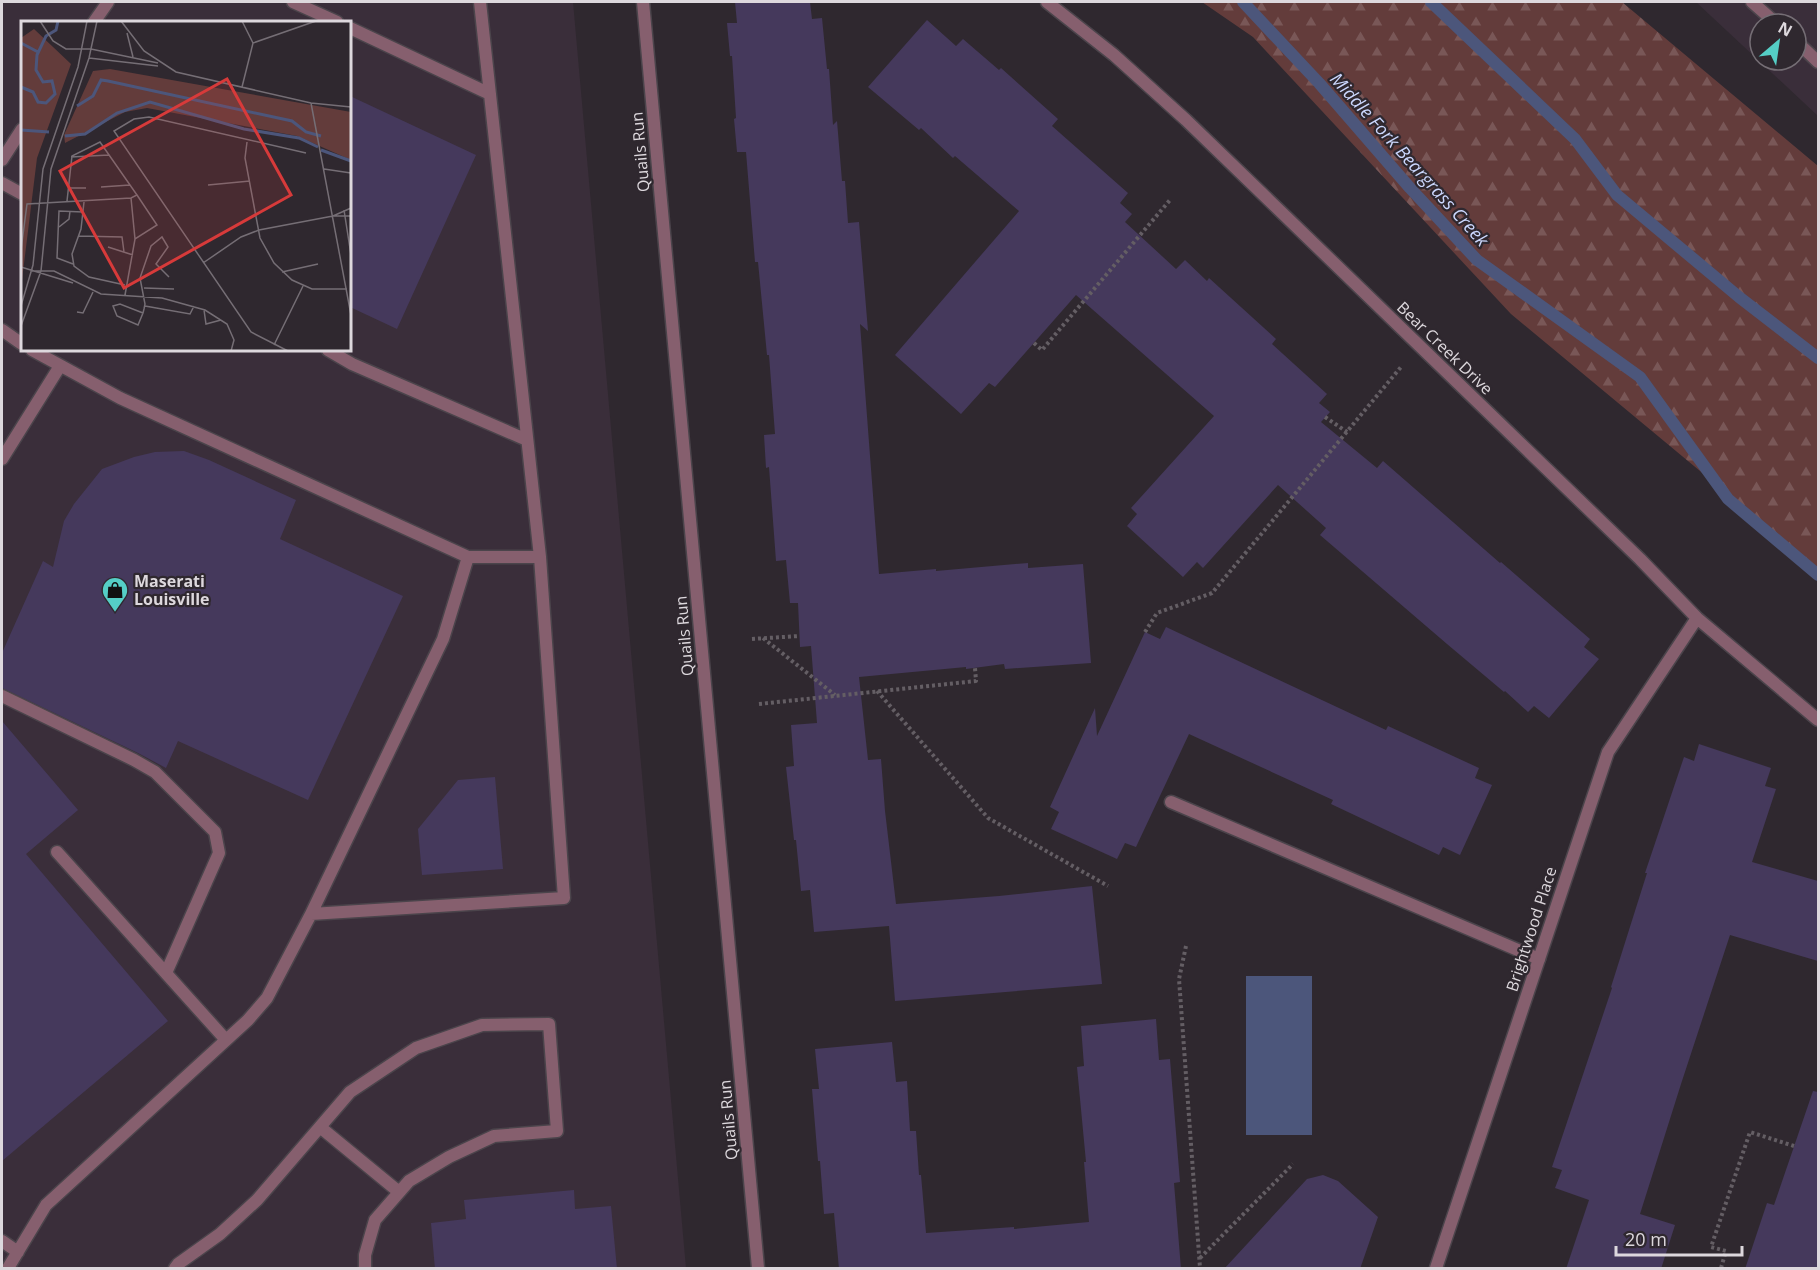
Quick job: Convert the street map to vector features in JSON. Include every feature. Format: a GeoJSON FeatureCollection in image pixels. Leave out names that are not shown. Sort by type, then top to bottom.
{"type":"FeatureCollection","features":[{"type":"Feature","properties":{"kind":"street"},"geometry":{"type":"LineString","coordinates":[[95,21],[108,2]]}},
{"type":"Feature","properties":{"kind":"street"},"geometry":{"type":"LineString","coordinates":[[293,2],[335,21]]}},
{"type":"Feature","properties":{"kind":"street"},"geometry":{"type":"LineString","coordinates":[[311,914],[564,898],[540,557],[480,2]]}},
{"type":"Feature","properties":{"kind":"street","name":"Quails Run"},"geometry":{"type":"LineString","coordinates":[[643,2],[758,1269]]}},
{"type":"Feature","properties":{"kind":"street","name":"Bear Creek Drive"},"geometry":{"type":"LineString","coordinates":[[1047,2],[1114,55],[1186,120],[1697,618],[1818,720]]}},
{"type":"Feature","properties":{"kind":"street"},"geometry":{"type":"LineString","coordinates":[[1752,2],[1763,12]]}},
{"type":"Feature","properties":{"kind":"street"},"geometry":{"type":"LineString","coordinates":[[351,28],[490,94]]}},
{"type":"Feature","properties":{"kind":"street"},"geometry":{"type":"LineString","coordinates":[[2,160],[21,131]]}},
{"type":"Feature","properties":{"kind":"street"},"geometry":{"type":"LineString","coordinates":[[2,183],[21,193]]}},
{"type":"Feature","properties":{"kind":"street"},"geometry":{"type":"LineString","coordinates":[[2,330],[21,343]]}},
{"type":"Feature","properties":{"kind":"street"},"geometry":{"type":"LineString","coordinates":[[34,351],[131,403],[468,557],[540,557]]}},
{"type":"Feature","properties":{"kind":"street"},"geometry":{"type":"LineString","coordinates":[[330,351],[352,363],[527,440]]}},
{"type":"Feature","properties":{"kind":"street"},"geometry":{"type":"LineString","coordinates":[[2,459],[5,446],[60,366]]}},
{"type":"Feature","properties":{"kind":"street"},"geometry":{"type":"LineString","coordinates":[[8,1269],[46,1204],[248,1020],[267,998],[311,914],[443,639],[468,557]]}},
{"type":"Feature","properties":{"kind":"street","name":"Brightwood Place"},"geometry":{"type":"LineString","coordinates":[[1436,1269],[1608,752],[1697,618]]}},
{"type":"Feature","properties":{"kind":"street"},"geometry":{"type":"LineString","coordinates":[[2,696],[155,772],[215,831],[219,853],[166,973]]}},
{"type":"Feature","properties":{"kind":"street"},"geometry":{"type":"LineString","coordinates":[[1171,802],[1539,959]]}},
{"type":"Feature","properties":{"kind":"street"},"geometry":{"type":"LineString","coordinates":[[57,852],[226,1040]]}},
{"type":"Feature","properties":{"kind":"street"},"geometry":{"type":"LineString","coordinates":[[175,1269],[178,1264],[220,1234],[257,1200],[350,1092],[416,1048],[482,1025],[549,1024],[557,1131],[494,1136],[449,1157],[409,1180],[375,1220],[365,1255],[365,1269]]}},
{"type":"Feature","properties":{"kind":"street"},"geometry":{"type":"LineString","coordinates":[[320,1127],[399,1192]]}},
{"type":"Feature","properties":{"kind":"street"},"geometry":{"type":"LineString","coordinates":[[2,1241],[18,1252]]}},
{"type":"Feature","properties":{"kind":"path"},"geometry":{"type":"LineString","coordinates":[[1034,343],[1042,350],[1170,200]]}},
{"type":"Feature","properties":{"kind":"path"},"geometry":{"type":"LineString","coordinates":[[1145,632],[1157,613],[1212,593],[1419,346]]}},
{"type":"Feature","properties":{"kind":"path"},"geometry":{"type":"LineString","coordinates":[[1325,417],[1347,432]]}},
{"type":"Feature","properties":{"kind":"path"},"geometry":{"type":"LineString","coordinates":[[752,639],[799,636]]}},
{"type":"Feature","properties":{"kind":"path"},"geometry":{"type":"LineString","coordinates":[[763,638],[835,696]]}},
{"type":"Feature","properties":{"kind":"path"},"geometry":{"type":"LineString","coordinates":[[759,704],[976,681],[975,668]]}},
{"type":"Feature","properties":{"kind":"path"},"geometry":{"type":"LineString","coordinates":[[878,691],[988,818],[1108,886]]}},
{"type":"Feature","properties":{"kind":"path"},"geometry":{"type":"LineString","coordinates":[[1186,946],[1179,979],[1200,1269]]}},
{"type":"Feature","properties":{"kind":"path"},"geometry":{"type":"LineString","coordinates":[[1721,1269],[1726,1251],[1712,1247],[1750,1132],[1794,1146]]}},
{"type":"Feature","properties":{"kind":"path"},"geometry":{"type":"LineString","coordinates":[[1199,1258],[1293,1164]]}},
{"type":"Feature","properties":{"kind":"shaded area"},"geometry":{"type":"Polygon","coordinates":[[[2,2],[573,2],[686,1268],[2,1268],[2,2]]]}},
{"type":"Feature","properties":{"kind":"shaded area"},"geometry":{"type":"Polygon","coordinates":[[[1696,2],[1818,2],[1818,116],[1771,72],[1808,72],[1808,12],[1748,12],[1748,51],[1696,2]]]}},
{"type":"Feature","properties":{"kind":"green space"},"geometry":{"type":"Polygon","coordinates":[[[1202,2],[1622,2],[1818,166],[1818,569],[1511,314],[1253,37],[1202,2]]]}},
{"type":"Feature","properties":{"kind":"water"},"geometry":{"type":"Polygon","coordinates":[[[1246,976],[1312,976],[1312,1135],[1246,1135],[1246,976]]]}},
{"type":"Feature","properties":{"kind":"building"},"geometry":{"type":"Polygon","coordinates":[[[735,2],[810,2],[812,19],[822,18],[833,125],[837,121],[848,223],[859,222],[868,331],[860,324],[879,574],[1028,563],[1028,568],[1083,564],[1091,663],[1005,669],[1004,664],[859,677],[868,760],[881,759],[896,904],[1092,886],[1102,984],[895,1001],[889,926],[814,932],[810,890],[801,891],[786,767],[794,766],[791,725],[817,723],[811,646],[800,647],[798,603],[790,603],[786,560],[776,561],[769,467],[766,468],[764,435],[775,434],[769,355],[767,355],[758,262],[755,262],[746,152],[737,152],[734,119],[736,118],[732,56],[730,56],[727,23],[737,23],[735,2]]]}},
{"type":"Feature","properties":{"kind":"building"},"geometry":{"type":"Polygon","coordinates":[[[927,20],[956,46],[963,39],[999,70],[1001,68],[1058,119],[1052,126],[1128,193],[1120,203],[1132,214],[1125,222],[1176,269],[1185,260],[1207,281],[1209,278],[1276,339],[1272,344],[1327,394],[1319,403],[1330,412],[1321,422],[1377,468],[1383,461],[1590,639],[1584,647],[1599,659],[1549,718],[1534,706],[1528,712],[1320,535],[1326,528],[1278,485],[1203,568],[1197,562],[1183,577],[1127,526],[1137,514],[1131,508],[1214,416],[1076,295],[995,387],[989,383],[961,414],[895,355],[1019,211],[955,156],[953,158],[921,128],[919,130],[868,87],[927,20]]]}},
{"type":"Feature","properties":{"kind":"building"},"geometry":{"type":"Polygon","coordinates":[[[351,96],[476,155],[397,329],[351,307],[351,96]]]}},
{"type":"Feature","properties":{"kind":"building"},"geometry":{"type":"Polygon","coordinates":[[[184,451],[296,500],[280,539],[403,596],[308,800],[178,741],[166,768],[2,688],[2,653],[43,561],[53,567],[64,521],[74,504],[102,469],[155,452],[184,451]]]}},
{"type":"Feature","properties":{"kind":"building"},"geometry":{"type":"Polygon","coordinates":[[[1166,627],[1386,730],[1388,726],[1479,768],[1475,778],[1492,785],[1460,855],[1443,847],[1439,855],[1331,804],[1333,800],[1189,734],[1136,847],[1125,843],[1117,859],[1051,829],[1059,812],[1050,807],[1095,708],[1097,736],[1145,632],[1160,639],[1166,627]]]}},
{"type":"Feature","properties":{"kind":"building"},"geometry":{"type":"Polygon","coordinates":[[[2,721],[78,810],[26,854],[168,1021],[2,1161],[2,721]]]}},
{"type":"Feature","properties":{"kind":"building"},"geometry":{"type":"Polygon","coordinates":[[[1699,744],[1771,768],[1765,786],[1776,789],[1752,862],[1818,881],[1818,961],[1730,935],[1640,1214],[1675,1225],[1661,1269],[1566,1269],[1589,1200],[1555,1188],[1562,1170],[1552,1167],[1612,988],[1647,873],[1645,873],[1684,757],[1694,761],[1699,744]]]}},
{"type":"Feature","properties":{"kind":"building"},"geometry":{"type":"Polygon","coordinates":[[[495,777],[503,869],[422,875],[418,829],[458,780],[495,777]]]}},
{"type":"Feature","properties":{"kind":"building"},"geometry":{"type":"Polygon","coordinates":[[[1156,1019],[1159,1060],[1170,1059],[1180,1182],[1174,1183],[1181,1269],[839,1269],[834,1213],[824,1214],[820,1161],[818,1161],[812,1089],[819,1089],[815,1049],[892,1042],[896,1082],[907,1081],[910,1131],[916,1131],[926,1233],[1014,1227],[1014,1229],[1089,1222],[1077,1067],[1084,1066],[1081,1026],[1156,1019]]]}},
{"type":"Feature","properties":{"kind":"building"},"geometry":{"type":"Polygon","coordinates":[[[1813,1091],[1818,1092],[1818,1269],[1745,1269],[1767,1203],[1774,1205],[1813,1091]]]}},
{"type":"Feature","properties":{"kind":"building"},"geometry":{"type":"Polygon","coordinates":[[[1323,1175],[1338,1181],[1378,1217],[1360,1269],[1224,1269],[1307,1179],[1323,1175]]]}},
{"type":"Feature","properties":{"kind":"building"},"geometry":{"type":"Polygon","coordinates":[[[574,1190],[575,1209],[611,1206],[617,1269],[435,1269],[431,1223],[466,1219],[464,1200],[574,1190]]]}},
{"type":"Feature","properties":{"kind":"waterway","name":"Middle Fork Beargrass Creek"},"geometry":{"type":"LineString","coordinates":[[1243,2],[1319,83],[1410,188],[1477,260],[1640,377],[1728,499],[1818,575]]}},
{"type":"Feature","properties":{"kind":"waterway"},"geometry":{"type":"LineString","coordinates":[[1431,2],[1575,139],[1617,195],[1739,297],[1818,358]]}},
{"type":"Feature","properties":{"kind":"place","name":"Maserati Louisville"},"geometry":{"type":"Point","coordinates":[115,613]}}]}
